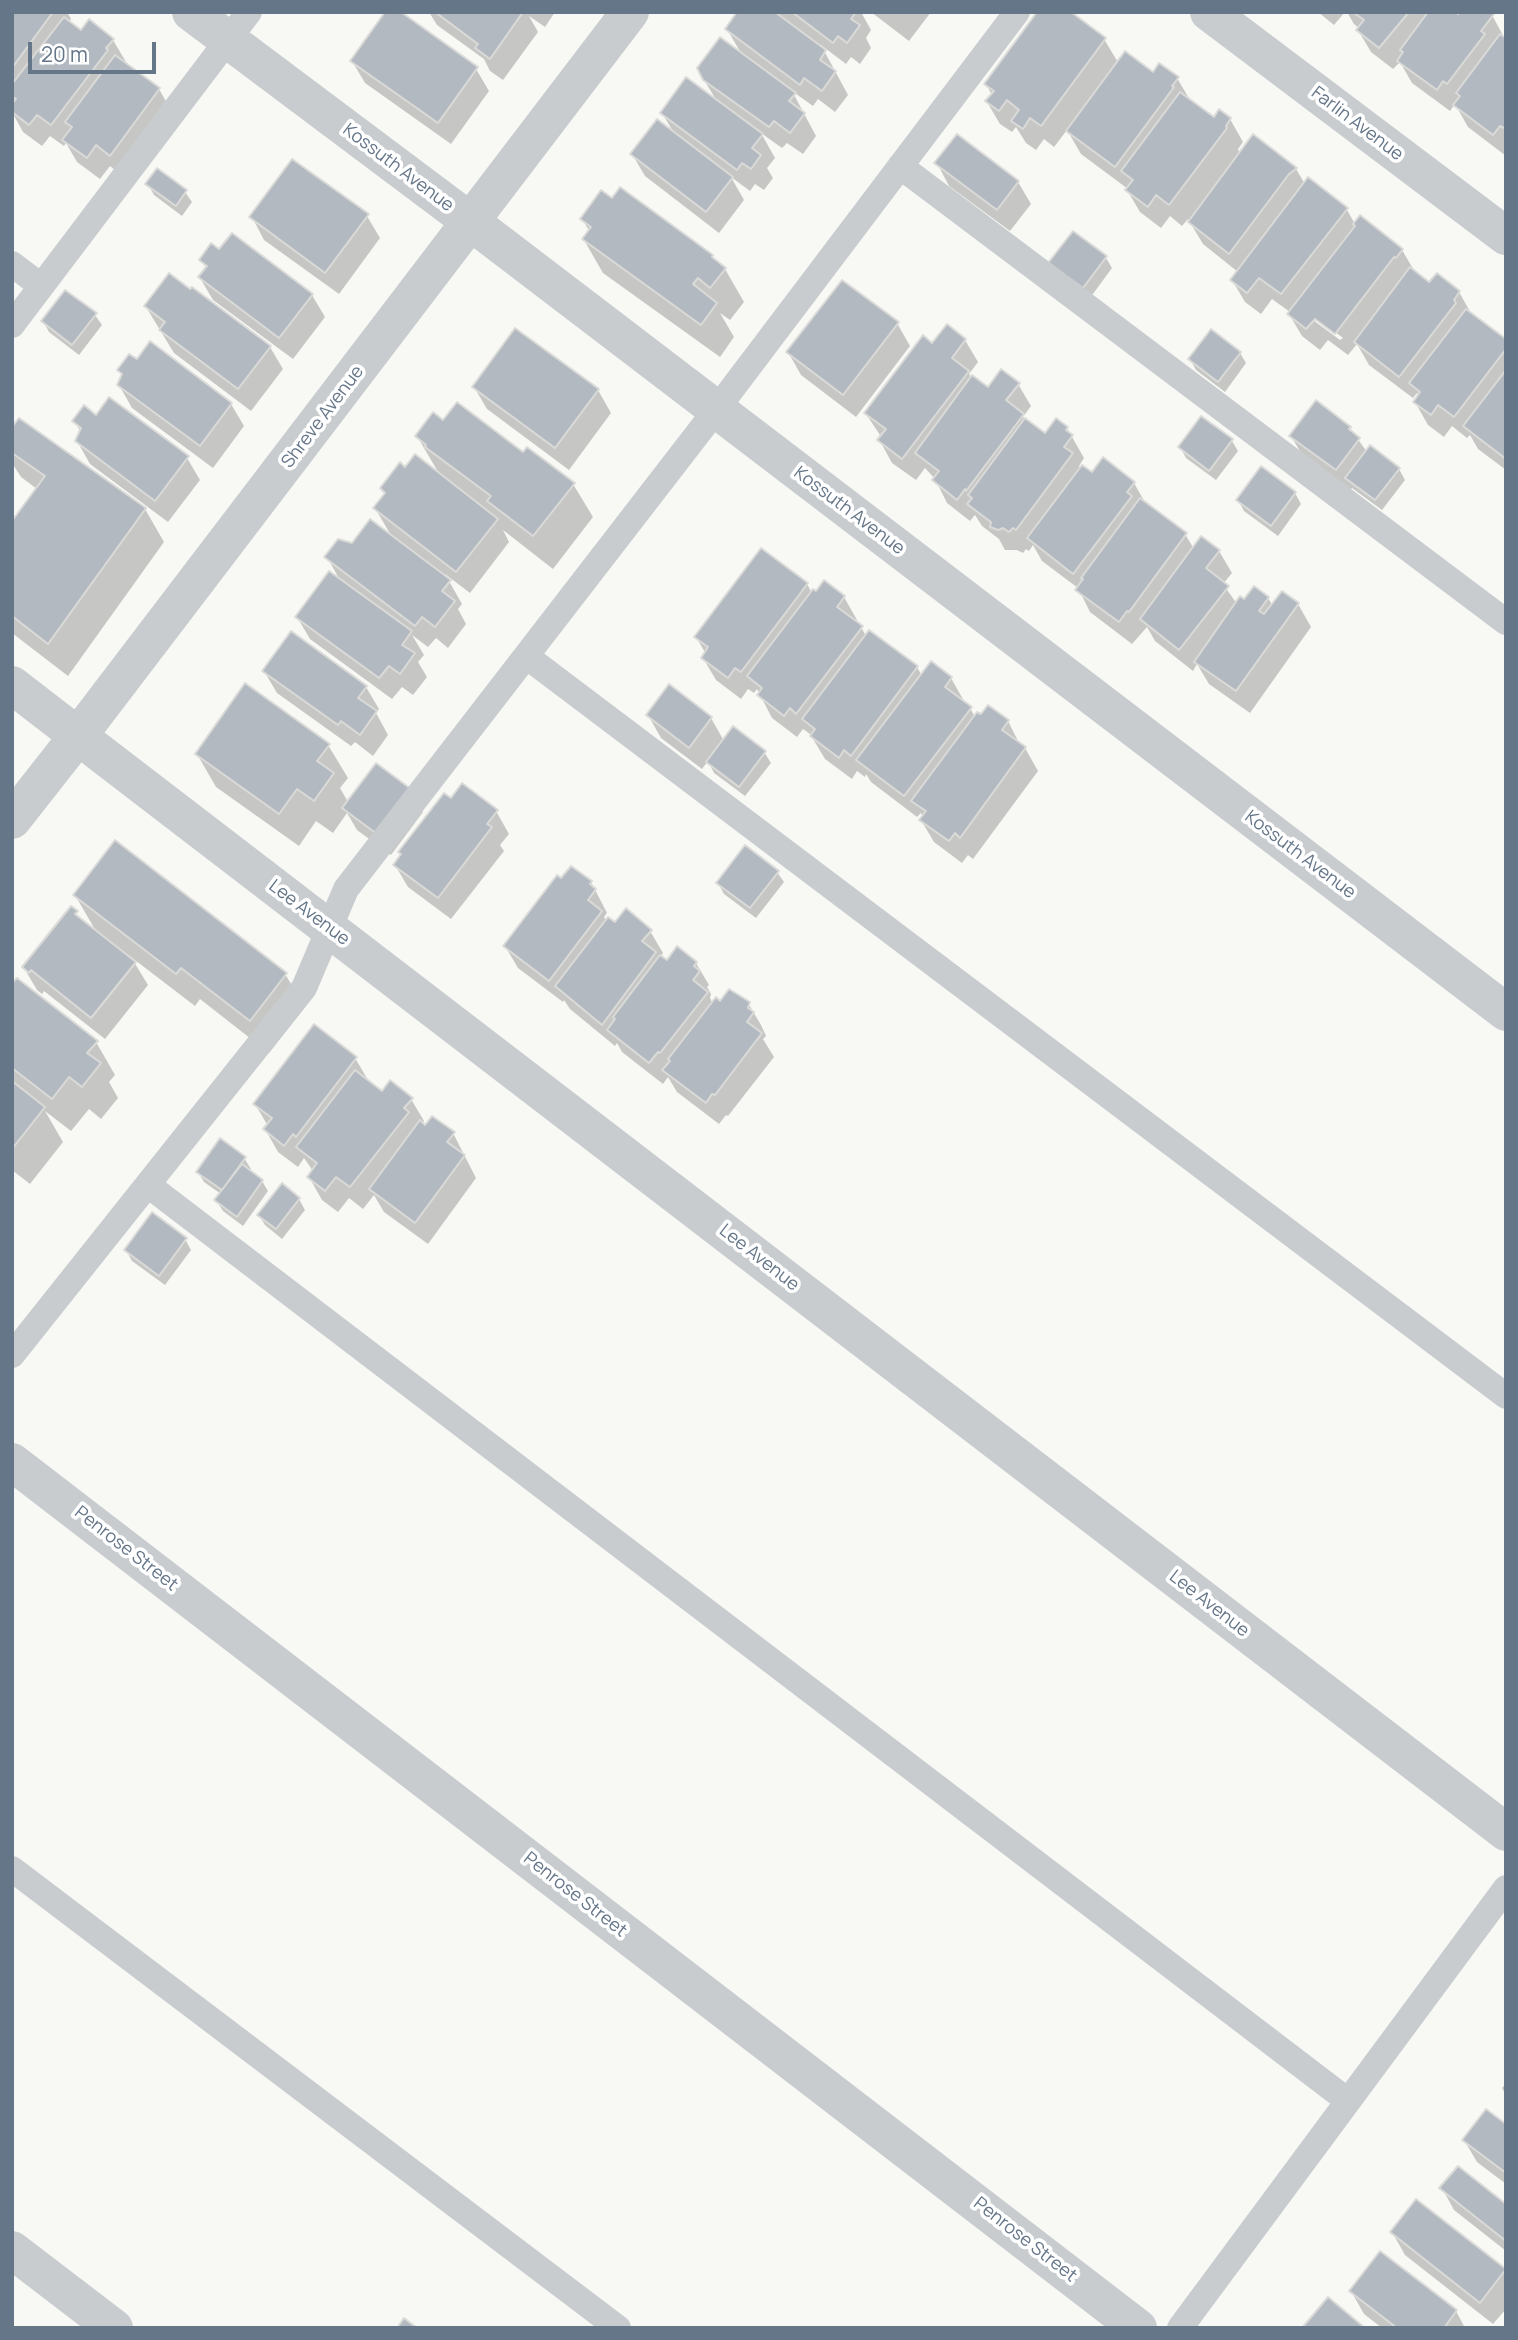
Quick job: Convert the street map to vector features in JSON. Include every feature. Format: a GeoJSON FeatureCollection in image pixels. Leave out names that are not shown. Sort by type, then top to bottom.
{"type":"FeatureCollection","features":[{"type":"Feature","properties":{"kind":"street","name":"Kossuth Avenue"},"geometry":{"type":"LineString","coordinates":[[191,12],[239,26],[471,222],[1506,1012]]}},
{"type":"Feature","properties":{"kind":"street","name":"Shreve Avenue"},"geometry":{"type":"LineString","coordinates":[[12,820],[79,736],[630,12]]}},
{"type":"Feature","properties":{"kind":"street","name":"Farlin Avenue"},"geometry":{"type":"LineString","coordinates":[[1209,12],[1506,236]]}},
{"type":"Feature","properties":{"kind":"street","name":"Lee Avenue"},"geometry":{"type":"LineString","coordinates":[[12,685],[1506,1832]]}},
{"type":"Feature","properties":{"kind":"street","name":"Penrose Street"},"geometry":{"type":"LineString","coordinates":[[12,1462],[1138,2328]]}},
{"type":"Feature","properties":{"kind":"street"},"geometry":{"type":"LineString","coordinates":[[12,2250],[114,2328]]}},
{"type":"Feature","properties":{"kind":"lane"},"geometry":{"type":"LineString","coordinates":[[12,1355],[304,988],[346,889],[716,410],[1017,12]]}},
{"type":"Feature","properties":{"kind":"lane"},"geometry":{"type":"LineString","coordinates":[[12,325],[239,26]]}},
{"type":"Feature","properties":{"kind":"lane"},"geometry":{"type":"LineString","coordinates":[[900,166],[1506,622]]}},
{"type":"Feature","properties":{"kind":"lane"},"geometry":{"type":"LineString","coordinates":[[12,264],[41,286]]}},
{"type":"Feature","properties":{"kind":"lane"},"geometry":{"type":"LineString","coordinates":[[526,656],[1506,1396]]}},
{"type":"Feature","properties":{"kind":"lane"},"geometry":{"type":"LineString","coordinates":[[148,1185],[1348,2101]]}},
{"type":"Feature","properties":{"kind":"lane"},"geometry":{"type":"LineString","coordinates":[[12,1868],[618,2328]]}},
{"type":"Feature","properties":{"kind":"lane"},"geometry":{"type":"LineString","coordinates":[[1180,2328],[1506,1888]]}},
{"type":"Feature","properties":{"kind":"building"},"geometry":{"type":"Polygon","coordinates":[[[12,12],[53,12],[12,68],[12,12]]]}},
{"type":"Feature","properties":{"kind":"building"},"geometry":{"type":"Polygon","coordinates":[[[385,12],[401,12],[478,67],[438,123],[350,61],[385,12]]]}},
{"type":"Feature","properties":{"kind":"building"},"geometry":{"type":"Polygon","coordinates":[[[435,12],[523,12],[490,59],[475,48],[478,44],[435,12]]]}},
{"type":"Feature","properties":{"kind":"building"},"geometry":{"type":"Polygon","coordinates":[[[737,12],[775,12],[826,50],[820,60],[836,71],[822,91],[804,78],[800,85],[725,29],[737,12]]]}},
{"type":"Feature","properties":{"kind":"building"},"geometry":{"type":"Polygon","coordinates":[[[792,12],[856,12],[851,19],[860,25],[847,43],[838,36],[833,43],[792,12]]]}},
{"type":"Feature","properties":{"kind":"building"},"geometry":{"type":"Polygon","coordinates":[[[1037,12],[1071,12],[1106,38],[1041,126],[1030,118],[1023,129],[1011,121],[1019,110],[1007,100],[999,111],[985,101],[994,91],[984,84],[1037,12]]]}},
{"type":"Feature","properties":{"kind":"building"},"geometry":{"type":"Polygon","coordinates":[[[1353,12],[1409,12],[1379,48],[1356,30],[1364,20],[1353,12]]]}},
{"type":"Feature","properties":{"kind":"building"},"geometry":{"type":"Polygon","coordinates":[[[1428,12],[1494,14],[1481,31],[1485,34],[1447,84],[1443,81],[1437,90],[1397,61],[1403,52],[1400,50],[1428,12]]]}},
{"type":"Feature","properties":{"kind":"building"},"geometry":{"type":"Polygon","coordinates":[[[64,17],[81,30],[89,19],[114,39],[51,125],[37,115],[29,125],[12,112],[12,104],[16,99],[12,96],[12,84],[64,17]]]}},
{"type":"Feature","properties":{"kind":"building"},"geometry":{"type":"Polygon","coordinates":[[[1500,34],[1506,38],[1506,126],[1500,126],[1493,135],[1453,105],[1460,96],[1456,93],[1500,34]]]}},
{"type":"Feature","properties":{"kind":"building"},"geometry":{"type":"Polygon","coordinates":[[[720,37],[796,93],[789,101],[805,113],[790,133],[774,121],[769,127],[703,80],[697,68],[720,37]]]}},
{"type":"Feature","properties":{"kind":"building"},"geometry":{"type":"Polygon","coordinates":[[[1125,51],[1153,72],[1159,63],[1179,77],[1115,167],[1066,131],[1125,51]]]}},
{"type":"Feature","properties":{"kind":"building"},"geometry":{"type":"Polygon","coordinates":[[[115,55],[160,88],[110,156],[96,145],[87,158],[62,140],[72,127],[65,122],[115,55]]]}},
{"type":"Feature","properties":{"kind":"building"},"geometry":{"type":"Polygon","coordinates":[[[686,77],[763,134],[752,148],[761,155],[751,169],[742,163],[737,170],[660,113],[686,77]]]}},
{"type":"Feature","properties":{"kind":"building"},"geometry":{"type":"Polygon","coordinates":[[[1180,92],[1214,117],[1219,109],[1231,118],[1227,128],[1169,205],[1156,195],[1148,207],[1125,190],[1133,180],[1121,171],[1180,92]]]}},
{"type":"Feature","properties":{"kind":"building"},"geometry":{"type":"Polygon","coordinates":[[[657,119],[733,177],[706,212],[630,154],[657,119]]]}},
{"type":"Feature","properties":{"kind":"building"},"geometry":{"type":"Polygon","coordinates":[[[957,134],[1019,181],[997,210],[934,163],[957,134]]]}},
{"type":"Feature","properties":{"kind":"building"},"geometry":{"type":"Polygon","coordinates":[[[1253,134],[1297,168],[1289,174],[1229,254],[1188,222],[1253,134]]]}},
{"type":"Feature","properties":{"kind":"building"},"geometry":{"type":"Polygon","coordinates":[[[292,159],[369,214],[325,273],[249,217],[292,159]]]}},
{"type":"Feature","properties":{"kind":"building"},"geometry":{"type":"Polygon","coordinates":[[[157,168],[187,190],[176,206],[145,184],[157,168]]]}},
{"type":"Feature","properties":{"kind":"building"},"geometry":{"type":"Polygon","coordinates":[[[1308,177],[1348,208],[1281,294],[1259,278],[1247,293],[1230,280],[1308,177]]]}},
{"type":"Feature","properties":{"kind":"building"},"geometry":{"type":"Polygon","coordinates":[[[620,187],[713,255],[712,257],[726,268],[710,288],[698,278],[693,284],[717,303],[701,325],[582,239],[591,227],[580,219],[601,190],[612,198],[620,187]]]}},
{"type":"Feature","properties":{"kind":"building"},"geometry":{"type":"Polygon","coordinates":[[[1360,215],[1403,249],[1335,334],[1315,319],[1306,329],[1287,314],[1355,226],[1353,224],[1360,215]]]}},
{"type":"Feature","properties":{"kind":"building"},"geometry":{"type":"Polygon","coordinates":[[[1073,231],[1107,256],[1083,288],[1048,263],[1073,231]]]}},
{"type":"Feature","properties":{"kind":"building"},"geometry":{"type":"Polygon","coordinates":[[[232,233],[313,294],[279,338],[198,277],[207,266],[199,260],[211,243],[219,249],[232,233]]]}},
{"type":"Feature","properties":{"kind":"building"},"geometry":{"type":"Polygon","coordinates":[[[1410,267],[1429,282],[1437,273],[1460,291],[1454,300],[1456,303],[1399,377],[1354,342],[1410,267]]]}},
{"type":"Feature","properties":{"kind":"building"},"geometry":{"type":"Polygon","coordinates":[[[169,273],[271,346],[238,389],[159,330],[165,322],[144,306],[169,273]]]}},
{"type":"Feature","properties":{"kind":"building"},"geometry":{"type":"Polygon","coordinates":[[[842,280],[899,322],[843,395],[786,352],[842,280]]]}},
{"type":"Feature","properties":{"kind":"building"},"geometry":{"type":"Polygon","coordinates":[[[65,290],[97,313],[72,345],[41,321],[65,290]]]}},
{"type":"Feature","properties":{"kind":"building"},"geometry":{"type":"Polygon","coordinates":[[[1466,309],[1506,339],[1506,349],[1454,417],[1438,405],[1431,415],[1413,402],[1420,392],[1409,383],[1466,309]]]}},
{"type":"Feature","properties":{"kind":"building"},"geometry":{"type":"Polygon","coordinates":[[[947,324],[966,339],[952,358],[969,371],[902,459],[877,440],[886,429],[864,413],[923,335],[932,343],[947,324]]]}},
{"type":"Feature","properties":{"kind":"building"},"geometry":{"type":"Polygon","coordinates":[[[515,328],[599,389],[555,448],[472,387],[515,328]]]}},
{"type":"Feature","properties":{"kind":"building"},"geometry":{"type":"Polygon","coordinates":[[[1211,329],[1241,352],[1218,382],[1188,359],[1211,329]]]}},
{"type":"Feature","properties":{"kind":"building"},"geometry":{"type":"Polygon","coordinates":[[[150,341],[232,403],[200,446],[117,385],[122,374],[117,370],[129,354],[137,359],[150,341]]]}},
{"type":"Feature","properties":{"kind":"building"},"geometry":{"type":"Polygon","coordinates":[[[1001,369],[1020,383],[1006,400],[1024,414],[957,500],[932,480],[939,471],[915,453],[972,375],[988,387],[1001,369]]]}},
{"type":"Feature","properties":{"kind":"building"},"geometry":{"type":"Polygon","coordinates":[[[1506,370],[1506,459],[1463,426],[1506,370]]]}},
{"type":"Feature","properties":{"kind":"building"},"geometry":{"type":"Polygon","coordinates":[[[109,397],[189,456],[155,501],[75,441],[81,428],[72,421],[84,405],[96,415],[109,397]]]}},
{"type":"Feature","properties":{"kind":"building"},"geometry":{"type":"Polygon","coordinates":[[[1316,400],[1351,427],[1349,429],[1360,438],[1336,470],[1289,436],[1316,400]]]}},
{"type":"Feature","properties":{"kind":"building"},"geometry":{"type":"Polygon","coordinates":[[[457,402],[523,452],[527,447],[575,483],[533,536],[487,501],[491,496],[425,447],[415,436],[433,412],[443,420],[457,402]]]}},
{"type":"Feature","properties":{"kind":"building"},"geometry":{"type":"Polygon","coordinates":[[[1201,416],[1233,439],[1209,471],[1178,447],[1201,416]]]}},
{"type":"Feature","properties":{"kind":"building"},"geometry":{"type":"Polygon","coordinates":[[[19,418],[146,508],[48,644],[12,616],[12,521],[45,476],[12,453],[12,427],[19,418]]]}},
{"type":"Feature","properties":{"kind":"building"},"geometry":{"type":"Polygon","coordinates":[[[1025,418],[1045,433],[1056,418],[1068,427],[1066,430],[1073,435],[1064,447],[1073,453],[1016,530],[998,530],[990,527],[991,522],[967,504],[972,498],[968,495],[1025,418]]]}},
{"type":"Feature","properties":{"kind":"building"},"geometry":{"type":"Polygon","coordinates":[[[1370,445],[1400,468],[1375,500],[1345,478],[1370,445]]]}},
{"type":"Feature","properties":{"kind":"building"},"geometry":{"type":"Polygon","coordinates":[[[415,454],[498,519],[456,572],[373,508],[385,493],[380,488],[400,462],[405,467],[415,454]]]}},
{"type":"Feature","properties":{"kind":"building"},"geometry":{"type":"Polygon","coordinates":[[[1103,457],[1135,482],[1127,492],[1132,496],[1073,574],[1027,538],[1082,465],[1092,472],[1103,457]]]}},
{"type":"Feature","properties":{"kind":"building"},"geometry":{"type":"Polygon","coordinates":[[[1261,466],[1296,492],[1271,526],[1236,500],[1261,466]]]}},
{"type":"Feature","properties":{"kind":"building"},"geometry":{"type":"Polygon","coordinates":[[[1140,498],[1187,533],[1119,622],[1075,590],[1140,498]]]}},
{"type":"Feature","properties":{"kind":"building"},"geometry":{"type":"Polygon","coordinates":[[[370,519],[451,580],[442,591],[455,601],[435,627],[422,617],[415,626],[324,557],[338,539],[352,543],[370,519]]]}},
{"type":"Feature","properties":{"kind":"building"},"geometry":{"type":"Polygon","coordinates":[[[1201,536],[1220,550],[1206,568],[1229,586],[1179,650],[1140,619],[1201,536]]]}},
{"type":"Feature","properties":{"kind":"building"},"geometry":{"type":"Polygon","coordinates":[[[761,548],[808,583],[741,672],[735,668],[728,678],[701,658],[708,647],[694,637],[761,548]]]}},
{"type":"Feature","properties":{"kind":"building"},"geometry":{"type":"Polygon","coordinates":[[[329,571],[412,631],[402,645],[415,653],[400,674],[389,666],[379,678],[295,617],[329,571]]]}},
{"type":"Feature","properties":{"kind":"building"},"geometry":{"type":"Polygon","coordinates":[[[824,580],[845,596],[837,607],[863,626],[796,714],[790,708],[784,716],[757,695],[762,688],[747,676],[813,589],[816,591],[824,580]]]}},
{"type":"Feature","properties":{"kind":"building"},"geometry":{"type":"Polygon","coordinates":[[[1254,586],[1269,597],[1259,611],[1264,614],[1282,591],[1299,603],[1236,691],[1194,662],[1240,596],[1244,599],[1254,586]]]}},
{"type":"Feature","properties":{"kind":"building"},"geometry":{"type":"Polygon","coordinates":[[[869,630],[918,666],[851,756],[844,750],[839,758],[810,736],[815,729],[802,719],[869,630]]]}},
{"type":"Feature","properties":{"kind":"building"},"geometry":{"type":"Polygon","coordinates":[[[291,631],[367,686],[358,698],[377,711],[360,735],[341,721],[338,725],[262,671],[291,631]]]}},
{"type":"Feature","properties":{"kind":"building"},"geometry":{"type":"Polygon","coordinates":[[[931,661],[952,677],[945,687],[972,707],[904,796],[856,760],[931,661]]]}},
{"type":"Feature","properties":{"kind":"building"},"geometry":{"type":"Polygon","coordinates":[[[245,683],[330,744],[317,761],[334,773],[314,801],[297,789],[279,814],[195,754],[245,683]]]}},
{"type":"Feature","properties":{"kind":"building"},"geometry":{"type":"Polygon","coordinates":[[[669,684],[712,717],[689,748],[646,715],[669,684]]]}},
{"type":"Feature","properties":{"kind":"building"},"geometry":{"type":"Polygon","coordinates":[[[988,705],[1009,720],[1002,730],[1026,747],[960,838],[955,833],[949,841],[919,820],[926,811],[911,801],[977,712],[981,714],[988,705]]]}},
{"type":"Feature","properties":{"kind":"building"},"geometry":{"type":"Polygon","coordinates":[[[733,726],[766,751],[739,787],[706,762],[733,726]]]}},
{"type":"Feature","properties":{"kind":"building"},"geometry":{"type":"Polygon","coordinates":[[[376,763],[411,789],[377,834],[342,808],[376,763]]]}},
{"type":"Feature","properties":{"kind":"building"},"geometry":{"type":"Polygon","coordinates":[[[462,783],[498,810],[487,824],[492,827],[438,898],[393,865],[401,854],[398,852],[444,793],[451,798],[462,783]]]}},
{"type":"Feature","properties":{"kind":"building"},"geometry":{"type":"Polygon","coordinates":[[[115,840],[287,973],[250,1021],[181,968],[176,974],[73,895],[115,840]]]}},
{"type":"Feature","properties":{"kind":"building"},"geometry":{"type":"Polygon","coordinates":[[[745,845],[779,871],[750,908],[716,883],[745,845]]]}},
{"type":"Feature","properties":{"kind":"building"},"geometry":{"type":"Polygon","coordinates":[[[571,866],[592,881],[590,884],[596,889],[588,900],[602,911],[549,981],[503,946],[557,875],[561,878],[571,866]]]}},
{"type":"Feature","properties":{"kind":"building"},"geometry":{"type":"Polygon","coordinates":[[[71,906],[78,911],[75,914],[136,962],[91,1018],[31,970],[29,973],[22,967],[71,906]]]}},
{"type":"Feature","properties":{"kind":"building"},"geometry":{"type":"Polygon","coordinates":[[[626,908],[652,930],[642,941],[656,952],[602,1025],[555,986],[608,917],[615,922],[626,908]]]}},
{"type":"Feature","properties":{"kind":"building"},"geometry":{"type":"Polygon","coordinates":[[[677,946],[697,962],[694,966],[700,971],[693,980],[708,992],[649,1063],[607,1030],[615,1019],[613,1017],[660,955],[667,960],[677,946]]]}},
{"type":"Feature","properties":{"kind":"building"},"geometry":{"type":"Polygon","coordinates":[[[17,978],[98,1041],[87,1053],[101,1063],[82,1087],[69,1077],[52,1099],[12,1068],[12,983],[17,978]]]}},
{"type":"Feature","properties":{"kind":"building"},"geometry":{"type":"Polygon","coordinates":[[[729,989],[750,1002],[748,1008],[754,1012],[747,1022],[762,1033],[706,1103],[662,1070],[716,997],[720,1001],[729,989]]]}},
{"type":"Feature","properties":{"kind":"building"},"geometry":{"type":"Polygon","coordinates":[[[314,1024],[357,1057],[296,1137],[293,1134],[284,1146],[263,1129],[272,1118],[253,1104],[314,1024]]]}},
{"type":"Feature","properties":{"kind":"building"},"geometry":{"type":"Polygon","coordinates":[[[355,1070],[382,1091],[390,1080],[413,1098],[404,1108],[409,1112],[350,1187],[336,1177],[325,1191],[307,1177],[317,1163],[296,1147],[355,1070]]]}},
{"type":"Feature","properties":{"kind":"building"},"geometry":{"type":"Polygon","coordinates":[[[12,1081],[45,1107],[12,1149],[12,1081]]]}},
{"type":"Feature","properties":{"kind":"building"},"geometry":{"type":"Polygon","coordinates":[[[432,1116],[455,1132],[447,1142],[465,1155],[415,1223],[369,1189],[420,1120],[425,1125],[432,1116]]]}},
{"type":"Feature","properties":{"kind":"building"},"geometry":{"type":"Polygon","coordinates":[[[220,1138],[246,1157],[222,1190],[196,1172],[220,1138]]]}},
{"type":"Feature","properties":{"kind":"building"},"geometry":{"type":"Polygon","coordinates":[[[242,1164],[263,1180],[237,1217],[214,1200],[242,1164]]]}},
{"type":"Feature","properties":{"kind":"building"},"geometry":{"type":"Polygon","coordinates":[[[282,1183],[300,1198],[276,1229],[257,1215],[282,1183]]]}},
{"type":"Feature","properties":{"kind":"building"},"geometry":{"type":"Polygon","coordinates":[[[152,1212],[187,1238],[159,1276],[124,1250],[152,1212]]]}},
{"type":"Feature","properties":{"kind":"building"},"geometry":{"type":"Polygon","coordinates":[[[1486,2109],[1506,2124],[1506,2173],[1462,2140],[1486,2109]]]}},
{"type":"Feature","properties":{"kind":"building"},"geometry":{"type":"Polygon","coordinates":[[[1458,2166],[1506,2204],[1506,2241],[1439,2188],[1458,2166]]]}},
{"type":"Feature","properties":{"kind":"building"},"geometry":{"type":"Polygon","coordinates":[[[1416,2199],[1506,2269],[1480,2303],[1390,2232],[1416,2199]]]}},
{"type":"Feature","properties":{"kind":"building"},"geometry":{"type":"Polygon","coordinates":[[[1380,2251],[1457,2310],[1444,2328],[1397,2328],[1349,2291],[1380,2251]]]}},
{"type":"Feature","properties":{"kind":"building"},"geometry":{"type":"Polygon","coordinates":[[[1328,2297],[1365,2328],[1302,2328],[1328,2297]]]}},
{"type":"Feature","properties":{"kind":"building"},"geometry":{"type":"Polygon","coordinates":[[[404,2318],[417,2328],[397,2328],[404,2318]]]}}]}
